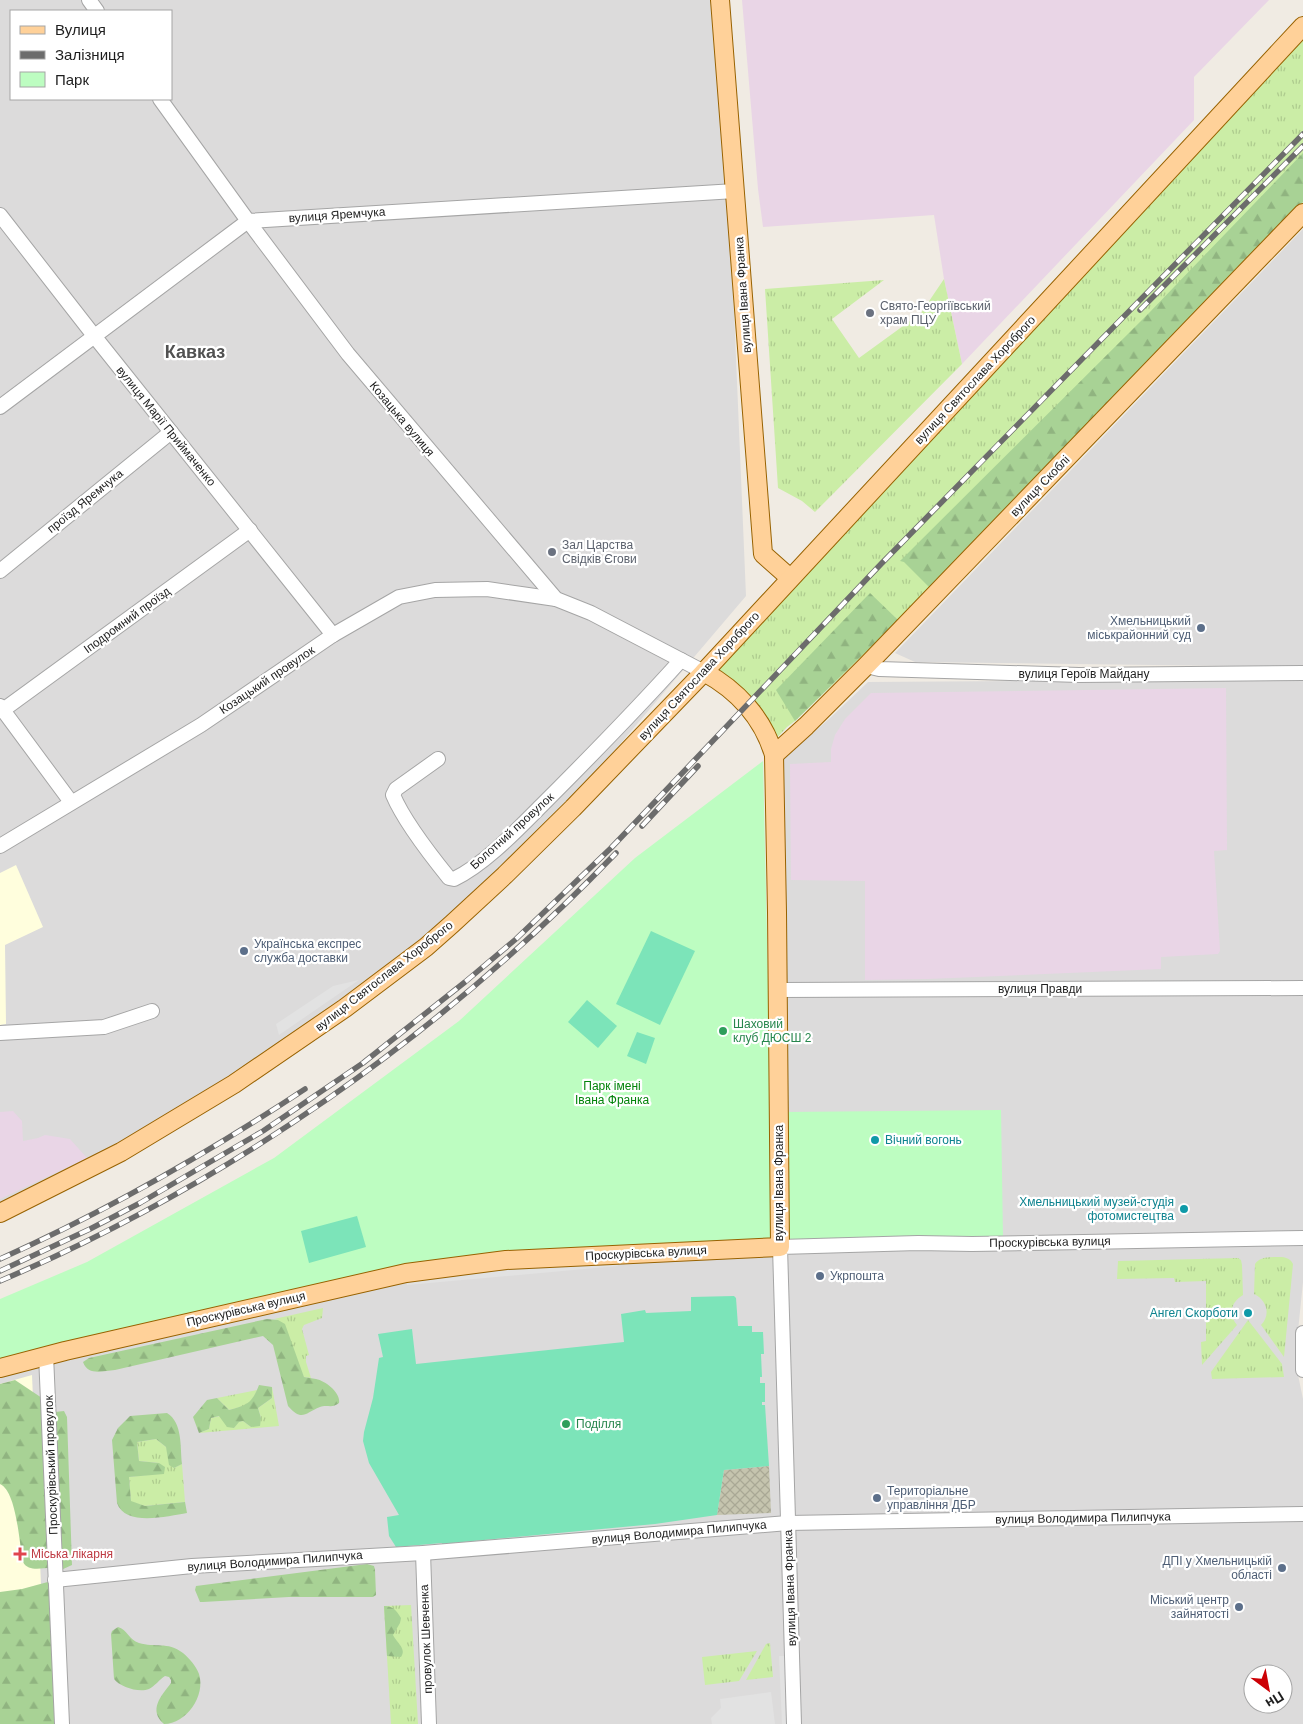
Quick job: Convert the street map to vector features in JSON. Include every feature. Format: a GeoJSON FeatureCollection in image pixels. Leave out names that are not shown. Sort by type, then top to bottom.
{"type":"FeatureCollection","features":[{"type":"Feature","properties":{"kind":"main road","name":"вулиця Івана Франка"},"geometry":{"type":"LineString","coordinates":[[720,0],[763,554],[790,578]]}},
{"type":"Feature","properties":{"kind":"main road","name":"вулиця Святослава Хороброго"},"geometry":{"type":"LineString","coordinates":[[0,1213],[121,1152],[234,1084],[346,1008],[439,936],[574,808],[704,672],[1303,26]]}},
{"type":"Feature","properties":{"kind":"main road","name":"вулиця Скоблі"},"geometry":{"type":"LineString","coordinates":[[774,755],[866,666],[1303,213]]}},
{"type":"Feature","properties":{"kind":"main road","name":"вулиця Івана Франка"},"geometry":{"type":"LineString","coordinates":[[704,672],[715,678],[741,699],[754,714],[765,731],[774,755],[780,1247]]}},
{"type":"Feature","properties":{"kind":"main road","name":"Проскурівська вулиця"},"geometry":{"type":"LineString","coordinates":[[0,1368],[406,1273],[506,1260],[780,1247]]}},
{"type":"Feature","properties":{"kind":"street","name":"Козацька вулиця"},"geometry":{"type":"LineString","coordinates":[[161,100],[248,221],[348,354],[556,599],[591,613],[704,672]]}},
{"type":"Feature","properties":{"kind":"street","name":"вулиця Яремчука"},"geometry":{"type":"LineString","coordinates":[[248,221],[736,191]]}},
{"type":"Feature","properties":{"kind":"street","name":"вулиця Марії Приймаченко"},"geometry":{"type":"LineString","coordinates":[[0,215],[170,432],[333,635]]}},
{"type":"Feature","properties":{"kind":"street"},"geometry":{"type":"LineString","coordinates":[[1,404],[95,337],[248,221]]}},
{"type":"Feature","properties":{"kind":"street","name":"проїзд Яремчука"},"geometry":{"type":"LineString","coordinates":[[0,571],[170,432]]}},
{"type":"Feature","properties":{"kind":"street","name":"Іподромний проїзд"},"geometry":{"type":"LineString","coordinates":[[2,708],[250,530]]}},
{"type":"Feature","properties":{"kind":"street","name":"Козацький провулок"},"geometry":{"type":"LineString","coordinates":[[0,846],[201,725],[333,635],[399,597],[435,590],[487,589],[556,599]]}},
{"type":"Feature","properties":{"kind":"street","name":"Болотний провулок"},"geometry":{"type":"LineString","coordinates":[[438,759],[396,789],[393,795],[404,816],[442,869],[449,878],[454,879],[478,863],[516,831],[594,753],[681,660]]}},
{"type":"Feature","properties":{"kind":"street","name":"вулиця Героїв Майдану"},"geometry":{"type":"LineString","coordinates":[[866,666],[880,669],[1079,675],[1303,674]]}},
{"type":"Feature","properties":{"kind":"street"},"geometry":{"type":"LineString","coordinates":[[2,708],[71,802]]}},
{"type":"Feature","properties":{"kind":"street","name":"вулиця Правди"},"geometry":{"type":"LineString","coordinates":[[778,990],[1303,988]]}},
{"type":"Feature","properties":{"kind":"street"},"geometry":{"type":"LineString","coordinates":[[0,1033],[104,1027],[152,1010]]}},
{"type":"Feature","properties":{"kind":"street","name":"Проскурівська вулиця"},"geometry":{"type":"LineString","coordinates":[[780,1247],[918,1243],[972,1244],[1303,1238]]}},
{"type":"Feature","properties":{"kind":"street","name":"вулиця Івана Франка"},"geometry":{"type":"LineString","coordinates":[[780,1247],[794,1724]]}},
{"type":"Feature","properties":{"kind":"street"},"geometry":{"type":"LineString","coordinates":[[1303,1333],[1303,1370]]}},
{"type":"Feature","properties":{"kind":"street","name":"Проскурівський провулок"},"geometry":{"type":"LineString","coordinates":[[46,1356],[62,1724]]}},
{"type":"Feature","properties":{"kind":"street","name":"вулиця Володимира Пилипчука"},"geometry":{"type":"LineString","coordinates":[[56,1580],[209,1565],[423,1553],[788,1523],[1303,1514]]}},
{"type":"Feature","properties":{"kind":"street","name":"провулок Шевченка"},"geometry":{"type":"LineString","coordinates":[[423,1553],[429,1724]]}},
{"type":"Feature","properties":{"kind":"shaded area"},"geometry":{"type":"Polygon","coordinates":[[[0,0],[714,0],[729,191],[746,596],[569,804],[422,942],[231,1079],[118,1147],[0,1206],[0,0]]]}},
{"type":"Feature","properties":{"kind":"shaded area"},"geometry":{"type":"Polygon","coordinates":[[[742,0],[1269,0],[1194,77],[1194,120],[962,364],[944,279],[934,215],[763,227],[742,0]]]}},
{"type":"Feature","properties":{"kind":"shaded area"},"geometry":{"type":"Polygon","coordinates":[[[1303,229],[1303,667],[915,662],[895,653],[1303,229]]]}},
{"type":"Feature","properties":{"kind":"shaded area"},"geometry":{"type":"Polygon","coordinates":[[[1303,679],[1303,1232],[1003,1238],[784,1112],[782,760],[868,682],[1303,679]]]}},
{"type":"Feature","properties":{"kind":"shaded area"},"geometry":{"type":"Polygon","coordinates":[[[1226,688],[1227,850],[1214,851],[1220,951],[1218,954],[1161,957],[1161,969],[865,980],[865,881],[791,880],[790,764],[831,762],[831,749],[835,735],[845,719],[871,693],[1226,688]]]}},
{"type":"Feature","properties":{"kind":"shaded area"},"geometry":{"type":"Polygon","coordinates":[[[16,865],[43,927],[5,945],[6,1024],[0,1025],[0,873],[16,865]]]}},
{"type":"Feature","properties":{"kind":"shaded area"},"geometry":{"type":"Polygon","coordinates":[[[359,980],[279,1035],[276,1024],[333,986],[359,980]]]}},
{"type":"Feature","properties":{"kind":"shaded area"},"geometry":{"type":"Polygon","coordinates":[[[13,1111],[22,1121],[23,1141],[45,1135],[70,1139],[87,1158],[0,1199],[0,1112],[13,1111]]]}},
{"type":"Feature","properties":{"kind":"shaded area"},"geometry":{"type":"Polygon","coordinates":[[[1303,1243],[1303,1282],[1297,1341],[1297,1370],[1303,1399],[1303,1724],[799,1724],[786,1253],[1303,1243]]]}},
{"type":"Feature","properties":{"kind":"shaded area"},"geometry":{"type":"Polygon","coordinates":[[[774,1253],[788,1724],[0,1724],[0,1374],[406,1278],[507,1266],[774,1253]]]}},
{"type":"Feature","properties":{"kind":"shaded area"},"geometry":{"type":"Polygon","coordinates":[[[617,1254],[618,1266],[407,1285],[406,1273],[617,1254]]]}},
{"type":"Feature","properties":{"kind":"shaded area","name":"Міська лікарня"},"geometry":{"type":"Polygon","coordinates":[[[32,1375],[47,1724],[0,1724],[0,1384],[32,1375]]]}},
{"type":"Feature","properties":{"kind":"shaded area"},"geometry":{"type":"Polygon","coordinates":[[[769,1466],[771,1513],[717,1515],[724,1470],[769,1466]]]}},
{"type":"Feature","properties":{"kind":"shaded area"},"geometry":{"type":"Polygon","coordinates":[[[779,1656],[786,1656],[790,1724],[782,1724],[779,1656]]]}},
{"type":"Feature","properties":{"kind":"shaded area"},"geometry":{"type":"Polygon","coordinates":[[[771,1692],[775,1724],[712,1724],[711,1718],[721,1708],[720,1699],[771,1692]]]}},
{"type":"Feature","properties":{"kind":"green space"},"geometry":{"type":"Polygon","coordinates":[[[1303,33],[1303,202],[931,589],[771,744],[712,671],[1303,33]]]}},
{"type":"Feature","properties":{"kind":"green space"},"geometry":{"type":"Polygon","coordinates":[[[1303,153],[1303,202],[931,589],[904,562],[900,561],[1149,313],[1303,153]]]}},
{"type":"Feature","properties":{"kind":"green space"},"geometry":{"type":"Polygon","coordinates":[[[944,279],[962,364],[815,512],[802,501],[778,488],[765,289],[884,280],[832,319],[859,358],[921,313],[944,279]]]}},
{"type":"Feature","properties":{"kind":"green space"},"geometry":{"type":"Polygon","coordinates":[[[870,593],[898,620],[795,721],[776,690],[870,593]]]}},
{"type":"Feature","properties":{"kind":"green space","name":"Парк імені Івана Франка"},"geometry":{"type":"Polygon","coordinates":[[[763,761],[774,1242],[506,1255],[0,1362],[0,1299],[87,1262],[274,1158],[459,1021],[635,858],[763,761]]]}},
{"type":"Feature","properties":{"kind":"green space"},"geometry":{"type":"Polygon","coordinates":[[[651,931],[695,951],[660,1025],[616,1004],[651,931]]]}},
{"type":"Feature","properties":{"kind":"green space"},"geometry":{"type":"Polygon","coordinates":[[[587,1000],[617,1026],[598,1048],[568,1022],[587,1000]]]}},
{"type":"Feature","properties":{"kind":"green space"},"geometry":{"type":"Polygon","coordinates":[[[637,1032],[655,1038],[646,1064],[627,1056],[637,1032]]]}},
{"type":"Feature","properties":{"kind":"green space"},"geometry":{"type":"Polygon","coordinates":[[[1001,1110],[1003,1238],[786,1242],[784,1112],[1001,1110]]]}},
{"type":"Feature","properties":{"kind":"green space"},"geometry":{"type":"Polygon","coordinates":[[[357,1216],[366,1247],[309,1263],[301,1231],[357,1216]]]}},
{"type":"Feature","properties":{"kind":"green space"},"geometry":{"type":"Polygon","coordinates":[[[1268,1257],[1284,1257],[1293,1264],[1284,1357],[1261,1325],[1267,1312],[1265,1304],[1254,1294],[1255,1264],[1268,1257]]]}},
{"type":"Feature","properties":{"kind":"green space"},"geometry":{"type":"Polygon","coordinates":[[[1238,1258],[1241,1260],[1242,1265],[1243,1295],[1232,1308],[1232,1317],[1237,1325],[1202,1365],[1201,1342],[1206,1341],[1206,1281],[1175,1282],[1174,1278],[1117,1279],[1118,1261],[1238,1258]]]}},
{"type":"Feature","properties":{"kind":"green space","name":"Поділля"},"geometry":{"type":"Polygon","coordinates":[[[734,1296],[736,1298],[738,1326],[752,1326],[752,1332],[763,1332],[764,1354],[761,1354],[762,1377],[760,1377],[760,1383],[765,1383],[765,1402],[762,1402],[762,1405],[765,1405],[769,1466],[724,1470],[717,1515],[655,1524],[396,1547],[389,1536],[387,1517],[399,1515],[369,1463],[363,1441],[373,1398],[379,1358],[383,1357],[378,1334],[412,1329],[416,1364],[624,1342],[621,1314],[645,1310],[646,1313],[691,1311],[691,1297],[734,1296]]]}},
{"type":"Feature","properties":{"kind":"green space"},"geometry":{"type":"Polygon","coordinates":[[[323,1308],[322,1318],[304,1325],[302,1329],[309,1355],[306,1356],[306,1362],[311,1378],[304,1377],[278,1320],[274,1319],[323,1308]]]}},
{"type":"Feature","properties":{"kind":"green space"},"geometry":{"type":"Polygon","coordinates":[[[267,1319],[278,1320],[285,1324],[304,1377],[320,1380],[328,1385],[338,1395],[339,1403],[334,1406],[320,1407],[304,1415],[293,1411],[288,1406],[273,1345],[263,1336],[115,1370],[92,1371],[83,1362],[89,1358],[267,1319]]]}},
{"type":"Feature","properties":{"kind":"green space"},"geometry":{"type":"Polygon","coordinates":[[[1248,1320],[1282,1364],[1284,1377],[1212,1379],[1211,1372],[1248,1320]]]}},
{"type":"Feature","properties":{"kind":"green space"},"geometry":{"type":"Polygon","coordinates":[[[15,1380],[48,1402],[55,1412],[64,1411],[67,1417],[72,1565],[61,1570],[56,1568],[30,1568],[23,1562],[14,1507],[6,1489],[0,1484],[0,1384],[15,1380]]]}},
{"type":"Feature","properties":{"kind":"green space"},"geometry":{"type":"Polygon","coordinates":[[[259,1385],[272,1387],[272,1398],[258,1408],[261,1418],[260,1426],[251,1427],[243,1421],[239,1422],[234,1428],[227,1427],[219,1416],[211,1418],[209,1429],[199,1433],[193,1417],[207,1400],[217,1398],[229,1410],[245,1405],[251,1400],[259,1385]]]}},
{"type":"Feature","properties":{"kind":"green space"},"geometry":{"type":"Polygon","coordinates":[[[272,1387],[279,1426],[199,1433],[209,1429],[211,1418],[220,1416],[234,1428],[238,1422],[243,1421],[251,1427],[261,1418],[258,1408],[272,1398],[272,1387]]]}},
{"type":"Feature","properties":{"kind":"green space"},"geometry":{"type":"Polygon","coordinates":[[[257,1390],[249,1402],[229,1410],[217,1398],[257,1390]]]}},
{"type":"Feature","properties":{"kind":"green space"},"geometry":{"type":"Polygon","coordinates":[[[167,1413],[172,1417],[178,1429],[182,1464],[174,1468],[169,1465],[166,1447],[156,1439],[137,1442],[139,1461],[159,1463],[165,1467],[164,1474],[129,1477],[131,1501],[145,1506],[185,1502],[187,1513],[138,1518],[122,1510],[117,1503],[112,1440],[118,1428],[130,1416],[167,1413]]]}},
{"type":"Feature","properties":{"kind":"green space"},"geometry":{"type":"Polygon","coordinates":[[[156,1439],[166,1447],[174,1468],[182,1464],[185,1502],[145,1506],[131,1502],[129,1477],[164,1473],[159,1463],[139,1461],[137,1442],[156,1439]]]}},
{"type":"Feature","properties":{"kind":"green space"},"geometry":{"type":"Polygon","coordinates":[[[367,1564],[374,1566],[375,1570],[376,1595],[373,1597],[289,1597],[200,1602],[195,1590],[196,1586],[367,1564]]]}},
{"type":"Feature","properties":{"kind":"green space"},"geometry":{"type":"Polygon","coordinates":[[[55,1580],[62,1724],[0,1724],[0,1592],[22,1589],[55,1580]]]}},
{"type":"Feature","properties":{"kind":"green space"},"geometry":{"type":"Polygon","coordinates":[[[411,1605],[418,1724],[391,1724],[384,1606],[411,1605]]]}},
{"type":"Feature","properties":{"kind":"green space"},"geometry":{"type":"Polygon","coordinates":[[[384,1606],[394,1609],[401,1618],[393,1635],[403,1651],[401,1657],[387,1656],[384,1606]]]}},
{"type":"Feature","properties":{"kind":"green space"},"geometry":{"type":"Polygon","coordinates":[[[118,1627],[124,1630],[136,1642],[177,1649],[186,1655],[194,1665],[199,1674],[200,1691],[187,1714],[172,1723],[164,1724],[159,1719],[157,1714],[158,1703],[171,1683],[169,1677],[165,1676],[145,1690],[125,1687],[114,1679],[111,1634],[118,1627]]]}},
{"type":"Feature","properties":{"kind":"green space"},"geometry":{"type":"Polygon","coordinates":[[[770,1643],[773,1677],[746,1680],[766,1644],[770,1643]]]}},
{"type":"Feature","properties":{"kind":"green space"},"geometry":{"type":"Polygon","coordinates":[[[757,1651],[739,1681],[705,1685],[702,1657],[757,1651]]]}},
{"type":"Feature","properties":{"kind":"railway"},"geometry":{"type":"LineString","coordinates":[[0,1271],[90,1229],[140,1203],[263,1131],[363,1063],[516,939],[611,848],[881,564],[1303,134]]}},
{"type":"Feature","properties":{"kind":"railway"},"geometry":{"type":"LineString","coordinates":[[1140,310],[1303,146]]}},
{"type":"Feature","properties":{"kind":"railway"},"geometry":{"type":"LineString","coordinates":[[642,826],[698,766]]}},
{"type":"Feature","properties":{"kind":"railway"},"geometry":{"type":"LineString","coordinates":[[0,1281],[86,1242],[169,1198],[251,1150],[329,1098],[406,1042],[479,982],[549,919],[616,853]]}},
{"type":"Feature","properties":{"kind":"railway"},"geometry":{"type":"LineString","coordinates":[[0,1259],[40,1241],[156,1180],[231,1136],[305,1089]]}},
{"type":"Feature","properties":{"kind":"place","name":"Свято-Георгіївський храм ПЦУ"},"geometry":{"type":"Point","coordinates":[870,313]}},
{"type":"Feature","properties":{"kind":"place","name":"Зал Царства Свідків Єгови"},"geometry":{"type":"Point","coordinates":[552,552]}},
{"type":"Feature","properties":{"kind":"place","name":"Хмельницький міськрайонний суд"},"geometry":{"type":"Point","coordinates":[1201,628]}},
{"type":"Feature","properties":{"kind":"place","name":"Українська експрес служба доставки"},"geometry":{"type":"Point","coordinates":[244,951]}},
{"type":"Feature","properties":{"kind":"place","name":"Шаховий клуб ДЮСШ 2"},"geometry":{"type":"Point","coordinates":[723,1031]}},
{"type":"Feature","properties":{"kind":"place","name":"Вічний вогонь"},"geometry":{"type":"Point","coordinates":[875,1140]}},
{"type":"Feature","properties":{"kind":"place","name":"Хмельницький музей-студія фотомистецтва"},"geometry":{"type":"Point","coordinates":[1184,1209]}},
{"type":"Feature","properties":{"kind":"place","name":"Укрпошта"},"geometry":{"type":"Point","coordinates":[820,1276]}},
{"type":"Feature","properties":{"kind":"place","name":"Ангел Скорботи"},"geometry":{"type":"Point","coordinates":[1248,1313]}},
{"type":"Feature","properties":{"kind":"place","name":"Поділля"},"geometry":{"type":"Point","coordinates":[566,1424]}},
{"type":"Feature","properties":{"kind":"place","name":"Територіальне управління ДБР"},"geometry":{"type":"Point","coordinates":[877,1498]}},
{"type":"Feature","properties":{"kind":"place","name":"Міська лікарня"},"geometry":{"type":"Point","coordinates":[20,1554]}},
{"type":"Feature","properties":{"kind":"place","name":"ДПІ у Хмельницькій області"},"geometry":{"type":"Point","coordinates":[1282,1568]}},
{"type":"Feature","properties":{"kind":"place","name":"Міський центр зайнятості"},"geometry":{"type":"Point","coordinates":[1239,1607]}},
{"type":"Feature","properties":{"kind":"district","name":"Кавказ"},"geometry":{"type":"Point","coordinates":[195,352]}}]}
